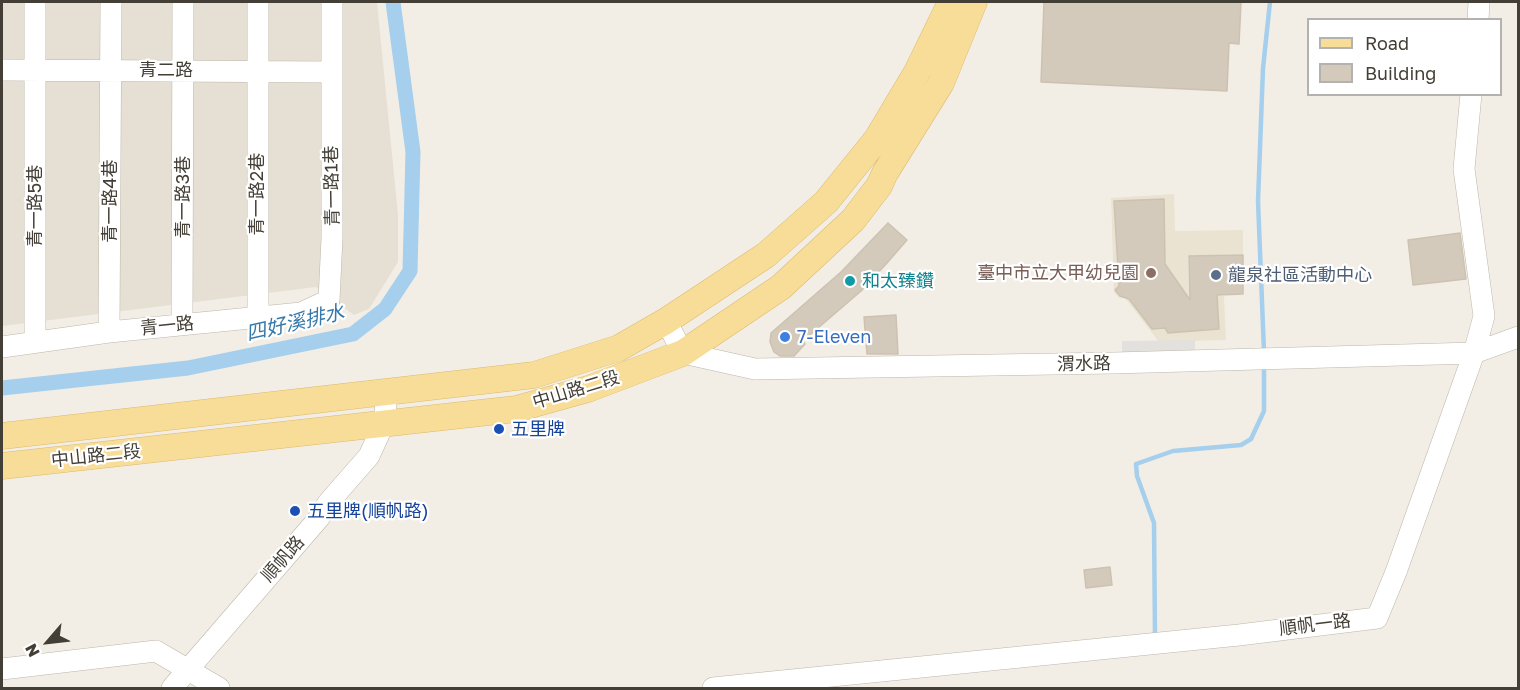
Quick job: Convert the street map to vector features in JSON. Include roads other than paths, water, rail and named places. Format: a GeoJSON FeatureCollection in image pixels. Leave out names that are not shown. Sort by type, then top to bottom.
{"type":"FeatureCollection","features":[{"type":"Feature","properties":{"kind":"main road","name":"中山路二段"},"geometry":{"type":"LineString","coordinates":[[2,436],[534,375],[619,348],[666,321],[766,255],[826,202],[877,139],[917,72],[951,2]]}},
{"type":"Feature","properties":{"kind":"main road","name":"中山路二段"},"geometry":{"type":"LineString","coordinates":[[2,466],[516,409],[588,389],[683,353],[781,287],[853,220],[879,186],[941,83],[974,2]]}},
{"type":"Feature","properties":{"kind":"street","name":"青一路5巷"},"geometry":{"type":"LineString","coordinates":[[34,342],[35,2]]}},
{"type":"Feature","properties":{"kind":"street","name":"青一路4巷"},"geometry":{"type":"LineString","coordinates":[[109,332],[111,2]]}},
{"type":"Feature","properties":{"kind":"street","name":"青一路3巷"},"geometry":{"type":"LineString","coordinates":[[182,324],[183,2]]}},
{"type":"Feature","properties":{"kind":"street","name":"青一路2巷"},"geometry":{"type":"LineString","coordinates":[[258,2],[258,317]]}},
{"type":"Feature","properties":{"kind":"street","name":"青一路1巷"},"geometry":{"type":"LineString","coordinates":[[330,300],[333,238],[332,2]]}},
{"type":"Feature","properties":{"kind":"street"},"geometry":{"type":"LineString","coordinates":[[1478,18],[1479,2]]}},
{"type":"Feature","properties":{"kind":"street","name":"青二路"},"geometry":{"type":"LineString","coordinates":[[2,70],[331,72]]}},
{"type":"Feature","properties":{"kind":"street","name":"順帆一路"},"geometry":{"type":"LineString","coordinates":[[713,688],[1239,635],[1377,618],[1396,572],[1474,353],[1484,316],[1464,169],[1471,96]]}},
{"type":"Feature","properties":{"kind":"street","name":"青一路"},"geometry":{"type":"LineString","coordinates":[[2,347],[109,332],[301,313],[330,300]]}},
{"type":"Feature","properties":{"kind":"street"},"geometry":{"type":"LineString","coordinates":[[666,321],[683,353]]}},
{"type":"Feature","properties":{"kind":"street","name":"渭水路"},"geometry":{"type":"LineString","coordinates":[[683,353],[755,369],[1246,360],[1474,353],[1518,337]]}},
{"type":"Feature","properties":{"kind":"street","name":"順帆路"},"geometry":{"type":"LineString","coordinates":[[172,688],[319,518],[328,503],[369,456],[384,423],[387,392]]}},
{"type":"Feature","properties":{"kind":"street"},"geometry":{"type":"LineString","coordinates":[[2,669],[156,651],[219,688]]}},
{"type":"Feature","properties":{"kind":"waterway","name":"四好溪排水"},"geometry":{"type":"LineString","coordinates":[[2,388],[188,368],[353,334],[385,309],[410,271],[413,152],[393,2]]}},
{"type":"Feature","properties":{"kind":"waterway"},"geometry":{"type":"LineString","coordinates":[[1264,352],[1258,201],[1263,68],[1270,2]]}},
{"type":"Feature","properties":{"kind":"waterway"},"geometry":{"type":"LineString","coordinates":[[1155,636],[1154,523],[1137,476],[1136,464],[1173,451],[1241,445],[1251,439],[1264,411],[1264,364]]}},
{"type":"Feature","properties":{"kind":"place","name":"臺中市立大甲幼兒園"},"geometry":{"type":"Point","coordinates":[1151,273]}},
{"type":"Feature","properties":{"kind":"place","name":"龍泉社區活動中心"},"geometry":{"type":"Point","coordinates":[1216,275]}},
{"type":"Feature","properties":{"kind":"place","name":"和太臻鑽"},"geometry":{"type":"Point","coordinates":[850,281]}},
{"type":"Feature","properties":{"kind":"place","name":"7-Eleven"},"geometry":{"type":"Point","coordinates":[785,337]}},
{"type":"Feature","properties":{"kind":"place","name":"五里牌"},"geometry":{"type":"Point","coordinates":[499,429]}},
{"type":"Feature","properties":{"kind":"place","name":"五里牌(順帆路)"},"geometry":{"type":"Point","coordinates":[295,511]}}]}
